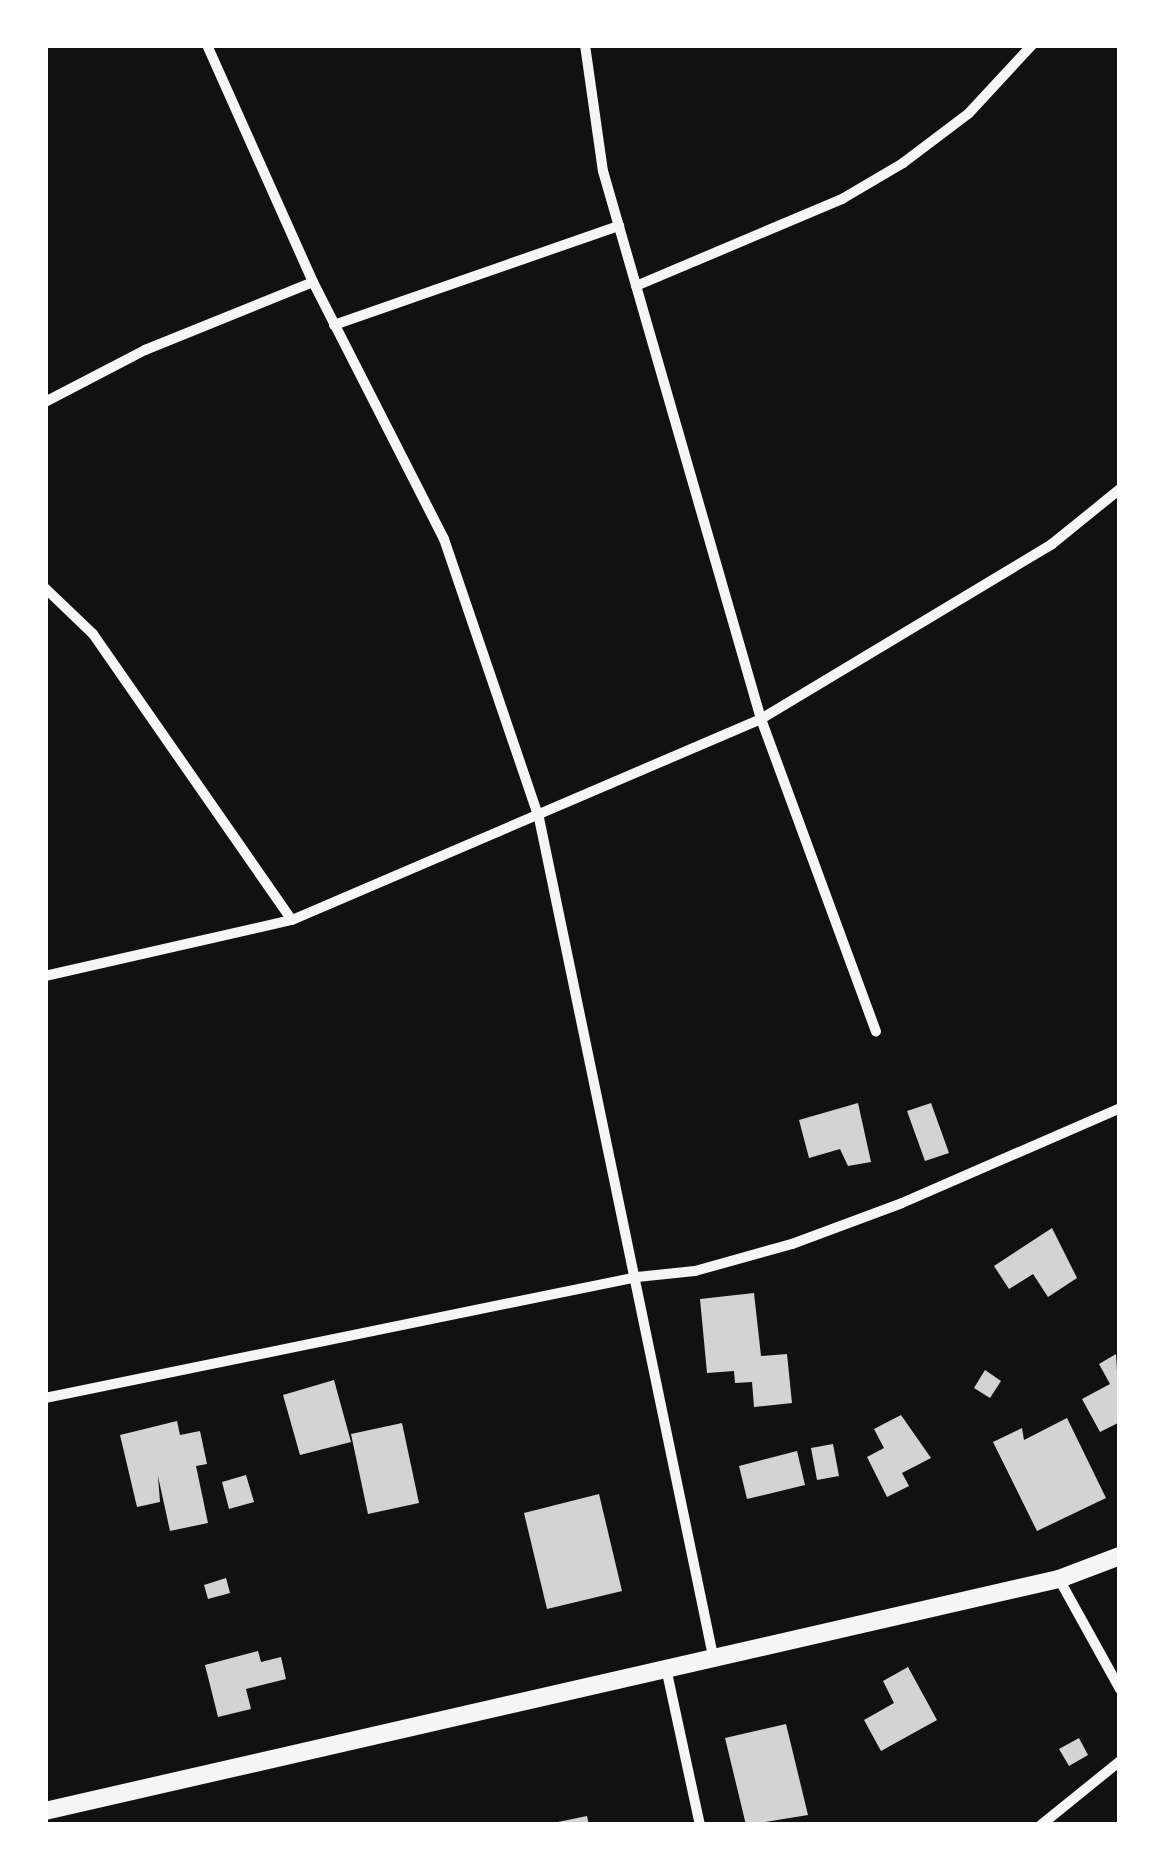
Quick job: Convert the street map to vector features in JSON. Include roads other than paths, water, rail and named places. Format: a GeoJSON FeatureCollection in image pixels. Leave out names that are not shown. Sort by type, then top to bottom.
{"type":"FeatureCollection","features":[{"type":"Feature","properties":{"kind":"street"},"geometry":{"type":"LineString","coordinates":[[207,45],[313,282],[444,539],[539,818],[637,1277],[712,1656]]}},
{"type":"Feature","properties":{"kind":"street"},"geometry":{"type":"LineString","coordinates":[[584,45],[603,171],[762,719],[876,1032]]}},
{"type":"Feature","properties":{"kind":"street"},"geometry":{"type":"LineString","coordinates":[[636,286],[842,200],[903,164],[969,113],[1032,45]]}},
{"type":"Feature","properties":{"kind":"street"},"geometry":{"type":"LineString","coordinates":[[334,325],[619,226]]}},
{"type":"Feature","properties":{"kind":"street"},"geometry":{"type":"LineString","coordinates":[[45,402],[144,350],[313,282]]}},
{"type":"Feature","properties":{"kind":"street"},"geometry":{"type":"LineString","coordinates":[[45,976],[292,920],[539,818],[762,719],[1020,564],[1120,489]]}},
{"type":"Feature","properties":{"kind":"street"},"geometry":{"type":"LineString","coordinates":[[45,588],[94,634],[292,920]]}},
{"type":"Feature","properties":{"kind":"street"},"geometry":{"type":"LineString","coordinates":[[45,1398],[637,1277],[660,1278],[792,1244],[1120,1108]]}},
{"type":"Feature","properties":{"kind":"street"},"geometry":{"type":"LineString","coordinates":[[45,1811],[1059,1579],[1120,1556]]}},
{"type":"Feature","properties":{"kind":"street"},"geometry":{"type":"LineString","coordinates":[[1059,1579],[1120,1689]]}},
{"type":"Feature","properties":{"kind":"street"},"geometry":{"type":"LineString","coordinates":[[666,1668],[700,1825]]}},
{"type":"Feature","properties":{"kind":"street"},"geometry":{"type":"LineString","coordinates":[[1041,1825],[1120,1761]]}}]}
